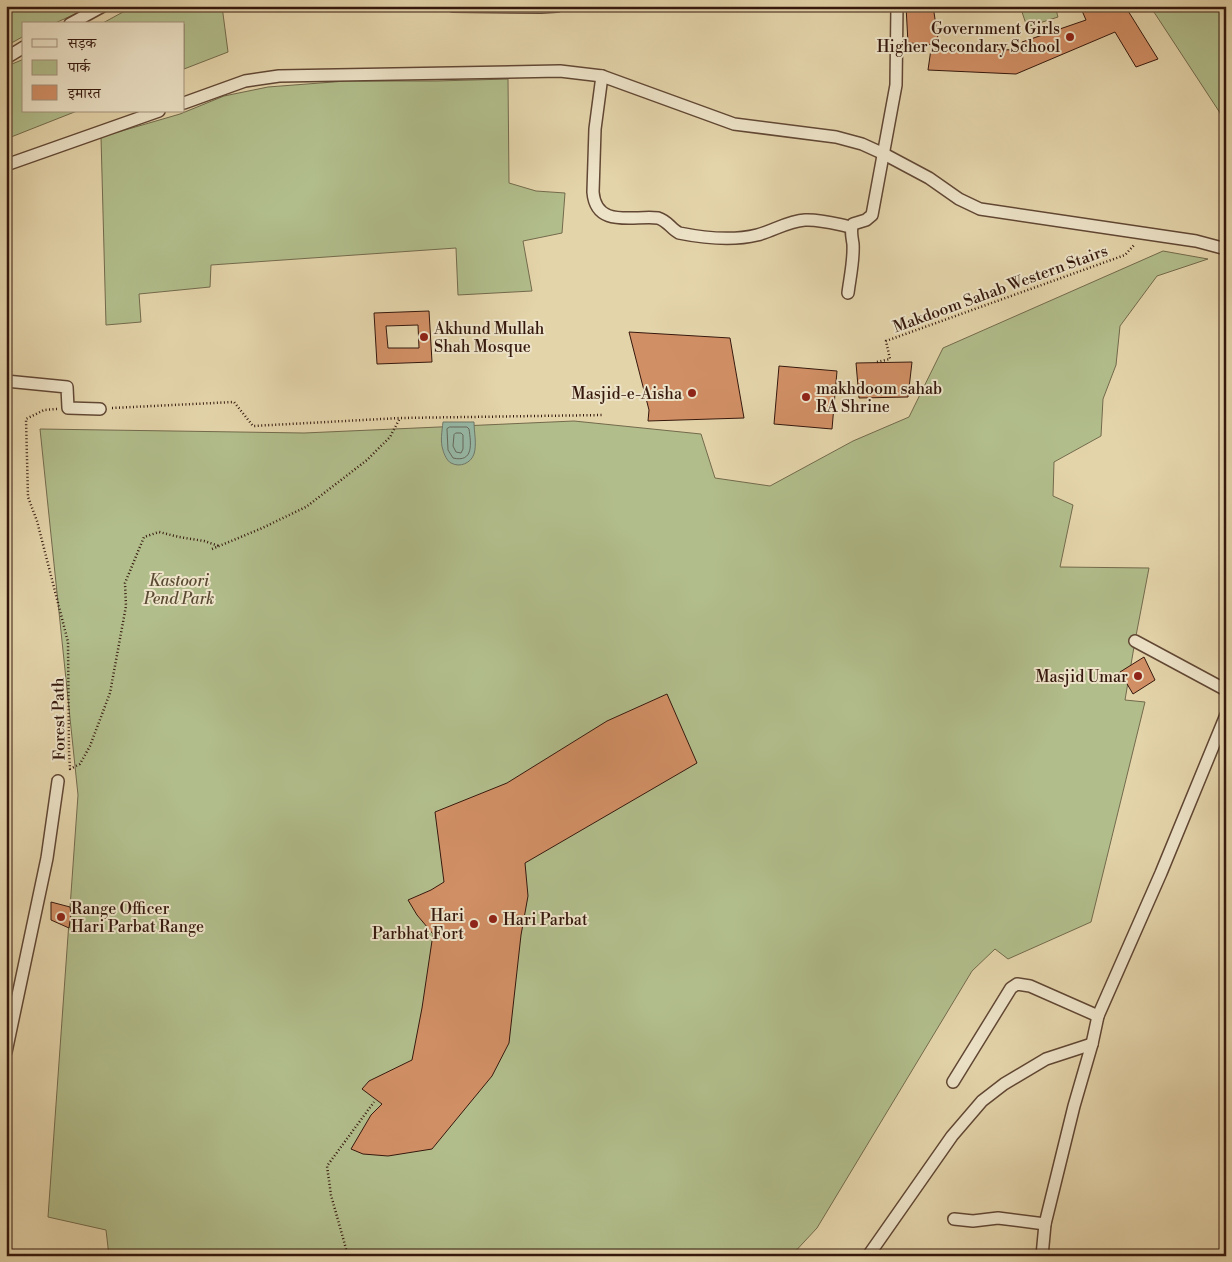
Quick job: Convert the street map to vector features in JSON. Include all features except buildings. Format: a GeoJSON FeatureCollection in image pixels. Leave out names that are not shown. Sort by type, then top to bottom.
{"type":"FeatureCollection","features":[{"type":"Feature","properties":{"kind":"street"},"geometry":{"type":"LineString","coordinates":[[74,22],[103,6]]}},
{"type":"Feature","properties":{"kind":"street"},"geometry":{"type":"LineString","coordinates":[[453,6],[557,6]]}},
{"type":"Feature","properties":{"kind":"street"},"geometry":{"type":"LineString","coordinates":[[848,293],[853,246],[851,228],[853,224],[866,220],[872,215],[896,85],[897,6]]}},
{"type":"Feature","properties":{"kind":"street"},"geometry":{"type":"LineString","coordinates":[[6,58],[22,48]]}},
{"type":"Feature","properties":{"kind":"street"},"geometry":{"type":"LineString","coordinates":[[185,103],[245,81],[279,76],[560,71],[602,76],[734,124],[836,137],[862,144],[929,178],[959,199],[980,209],[1196,241],[1226,249]]}},
{"type":"Feature","properties":{"kind":"street"},"geometry":{"type":"LineString","coordinates":[[602,76],[595,129],[593,192],[596,207],[602,213],[621,218],[658,218],[664,220],[679,233],[716,238],[739,238],[757,235],[803,220],[820,221],[851,228]]}},
{"type":"Feature","properties":{"kind":"street"},"geometry":{"type":"LineString","coordinates":[[6,165],[157,112]]}},
{"type":"Feature","properties":{"kind":"street"},"geometry":{"type":"LineString","coordinates":[[6,381],[67,387],[68,408],[100,409]]}},
{"type":"Feature","properties":{"kind":"street"},"geometry":{"type":"LineString","coordinates":[[1135,641],[1226,690]]}},
{"type":"Feature","properties":{"kind":"street"},"geometry":{"type":"LineString","coordinates":[[1042,1256],[1045,1224],[1098,1016],[1161,873],[1226,715]]}},
{"type":"Feature","properties":{"kind":"street"},"geometry":{"type":"LineString","coordinates":[[6,1052],[47,858],[58,780]]}},
{"type":"Feature","properties":{"kind":"street"},"geometry":{"type":"LineString","coordinates":[[953,1082],[1011,988],[1017,984],[1030,986],[1098,1016]]}},
{"type":"Feature","properties":{"kind":"street"},"geometry":{"type":"LineString","coordinates":[[868,1256],[952,1136],[982,1101],[1004,1084],[1046,1058],[1092,1044]]}},
{"type":"Feature","properties":{"kind":"street"},"geometry":{"type":"LineString","coordinates":[[954,1219],[973,1222],[998,1218],[1045,1224]]}},
{"type":"Feature","properties":{"kind":"path","name":"Makdoom Sahab Western Stairs"},"geometry":{"type":"LineString","coordinates":[[877,362],[890,359],[886,341],[1125,255],[1144,234]]}},
{"type":"Feature","properties":{"kind":"path"},"geometry":{"type":"LineString","coordinates":[[100,409],[234,402],[253,426],[400,418],[603,414]]}},
{"type":"Feature","properties":{"kind":"path","name":"Forest Path"},"geometry":{"type":"LineString","coordinates":[[68,408],[44,410],[26,419],[28,497],[37,521],[68,642],[70,769],[80,764],[90,746],[110,694],[126,606],[125,583],[144,536],[159,532],[219,546]]}},
{"type":"Feature","properties":{"kind":"path"},"geometry":{"type":"LineString","coordinates":[[212,550],[306,507],[367,460],[390,437],[400,418]]}},
{"type":"Feature","properties":{"kind":"path"},"geometry":{"type":"LineString","coordinates":[[348,1256],[331,1195],[327,1166],[374,1102]]}},
{"type":"Feature","properties":{"kind":"green space"},"geometry":{"type":"Polygon","coordinates":[[[6,6],[93,6],[57,22],[22,22],[22,37],[6,46],[6,6]]]}},
{"type":"Feature","properties":{"kind":"green space"},"geometry":{"type":"Polygon","coordinates":[[[134,6],[222,6],[228,52],[185,69],[185,22],[105,22],[134,6]]]}},
{"type":"Feature","properties":{"kind":"green space"},"geometry":{"type":"Polygon","coordinates":[[[1020,6],[1055,6],[1058,17],[1027,27],[1020,6]]]}},
{"type":"Feature","properties":{"kind":"green space"},"geometry":{"type":"Polygon","coordinates":[[[1150,6],[1226,6],[1226,122],[1150,6]]]}},
{"type":"Feature","properties":{"kind":"green space"},"geometry":{"type":"Polygon","coordinates":[[[22,60],[22,112],[74,112],[6,139],[6,69],[22,60]]]}},
{"type":"Feature","properties":{"kind":"green space"},"geometry":{"type":"Polygon","coordinates":[[[508,79],[509,183],[536,191],[565,193],[562,233],[523,241],[532,291],[458,295],[456,248],[211,265],[210,287],[139,294],[141,322],[106,325],[101,137],[180,114],[224,96],[268,87],[346,81],[508,79]]]}},
{"type":"Feature","properties":{"kind":"green space","name":"Hari Parbat"},"geometry":{"type":"Polygon","coordinates":[[[1163,251],[1208,259],[1157,276],[1120,326],[1116,365],[1103,399],[1101,436],[1054,462],[1053,496],[1073,505],[1060,567],[1149,568],[1125,700],[1145,702],[1091,922],[1008,959],[995,949],[972,971],[817,1228],[791,1256],[109,1256],[106,1230],[48,1217],[78,795],[40,429],[304,433],[574,421],[701,434],[715,478],[770,486],[853,441],[909,417],[943,348],[1163,251]]]}},
{"type":"Feature","properties":{"kind":"water"},"geometry":{"type":"Polygon","coordinates":[[[443,422],[474,422],[475,450],[473,457],[468,462],[458,465],[451,463],[447,459],[443,452],[442,444],[443,422]]]}},
{"type":"Feature","properties":{"kind":"place","name":"Government Girls Higher Secondary School"},"geometry":{"type":"Point","coordinates":[1070,37]}},
{"type":"Feature","properties":{"kind":"place","name":"Akhund Mullah Shah Mosque"},"geometry":{"type":"Point","coordinates":[424,337]}},
{"type":"Feature","properties":{"kind":"place","name":"Masjid-e-Aisha"},"geometry":{"type":"Point","coordinates":[692,393]}},
{"type":"Feature","properties":{"kind":"place","name":"makhdoom sahab RA Shrine"},"geometry":{"type":"Point","coordinates":[806,397]}},
{"type":"Feature","properties":{"kind":"place","name":"Masjid Umar"},"geometry":{"type":"Point","coordinates":[1138,676]}},
{"type":"Feature","properties":{"kind":"place","name":"Range Officer Hari Parbat Range"},"geometry":{"type":"Point","coordinates":[61,917]}},
{"type":"Feature","properties":{"kind":"place","name":"Hari Parbat"},"geometry":{"type":"Point","coordinates":[493,919]}},
{"type":"Feature","properties":{"kind":"place","name":"Hari Parbhat Fort"},"geometry":{"type":"Point","coordinates":[474,924]}},
{"type":"Feature","properties":{"kind":"park label","name":"Kastoori Pend Park"},"geometry":{"type":"Point","coordinates":[179,589]}}]}
